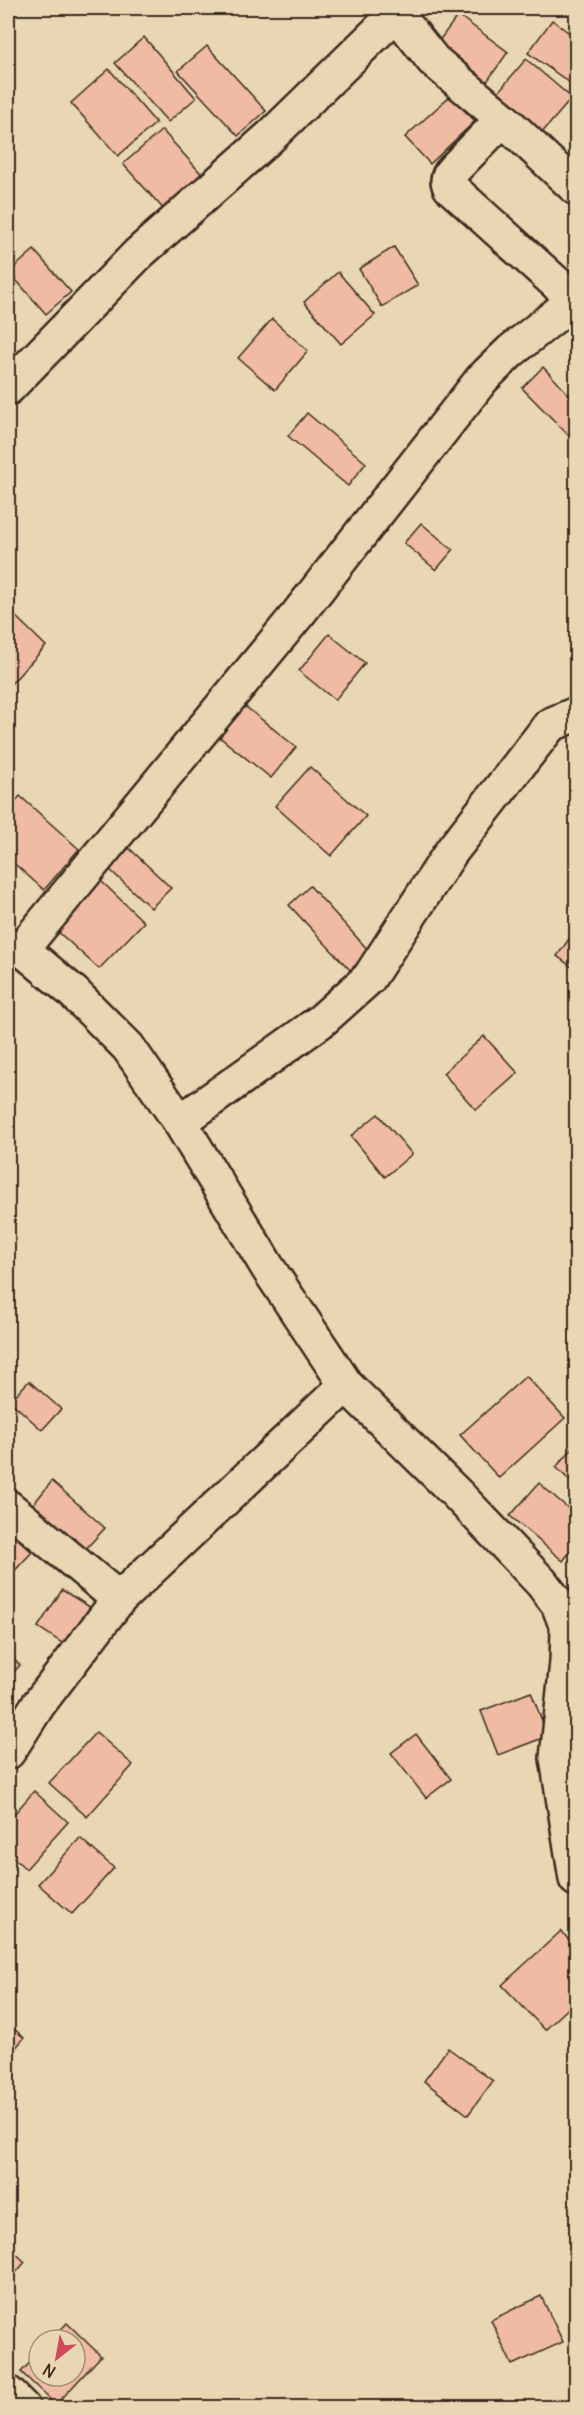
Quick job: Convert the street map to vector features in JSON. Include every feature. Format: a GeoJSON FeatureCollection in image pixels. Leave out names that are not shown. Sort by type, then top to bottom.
{"type":"FeatureCollection","features":[{"type":"Feature","properties":{"kind":"street"},"geometry":{"type":"LineString","coordinates":[[8,388],[138,254],[271,136],[394,10],[419,45],[433,60],[503,119],[576,188]]}},
{"type":"Feature","properties":{"kind":"street"},"geometry":{"type":"LineString","coordinates":[[503,119],[454,169],[448,176],[447,182],[576,299],[511,351],[482,379],[298,614],[15,947],[73,992],[128,1047],[180,1122],[268,1268],[346,1385],[457,1494],[541,1582],[558,1604],[572,1628],[556,1758],[576,1879]]}},
{"type":"Feature","properties":{"kind":"street"},"geometry":{"type":"LineString","coordinates":[[180,1122],[321,1021],[369,978],[451,852],[550,725],[576,714]]}},
{"type":"Feature","properties":{"kind":"street"},"geometry":{"type":"LineString","coordinates":[[8,1752],[38,1705],[119,1599],[346,1385]]}},
{"type":"Feature","properties":{"kind":"street"},"geometry":{"type":"LineString","coordinates":[[8,1507],[119,1599]]}},
{"type":"Feature","properties":{"kind":"street"},"geometry":{"type":"LineString","coordinates":[[8,2393],[23,2408]]}},
{"type":"Feature","properties":{"kind":"building"},"geometry":{"type":"Polygon","coordinates":[[[458,15],[508,52],[481,90],[430,53],[458,15]]]}},
{"type":"Feature","properties":{"kind":"building"},"geometry":{"type":"Polygon","coordinates":[[[552,20],[576,38],[576,87],[528,53],[552,20]]]}},
{"type":"Feature","properties":{"kind":"building"},"geometry":{"type":"Polygon","coordinates":[[[144,37],[196,98],[168,122],[115,63],[144,37]]]}},
{"type":"Feature","properties":{"kind":"building"},"geometry":{"type":"Polygon","coordinates":[[[207,46],[266,111],[238,136],[178,71],[207,46]]]}},
{"type":"Feature","properties":{"kind":"building"},"geometry":{"type":"Polygon","coordinates":[[[526,59],[572,98],[540,135],[494,97],[526,59]]]}},
{"type":"Feature","properties":{"kind":"building"},"geometry":{"type":"Polygon","coordinates":[[[109,69],[156,123],[118,156],[71,103],[109,69]]]}},
{"type":"Feature","properties":{"kind":"building"},"geometry":{"type":"Polygon","coordinates":[[[450,96],[475,121],[430,164],[405,137],[450,96]]]}},
{"type":"Feature","properties":{"kind":"building"},"geometry":{"type":"Polygon","coordinates":[[[162,130],[207,180],[168,214],[123,164],[162,130]]]}},
{"type":"Feature","properties":{"kind":"building"},"geometry":{"type":"Polygon","coordinates":[[[394,247],[418,285],[382,307],[359,269],[394,247]]]}},
{"type":"Feature","properties":{"kind":"building"},"geometry":{"type":"Polygon","coordinates":[[[34,250],[71,292],[46,314],[9,272],[34,250]]]}},
{"type":"Feature","properties":{"kind":"building"},"geometry":{"type":"Polygon","coordinates":[[[338,272],[375,315],[341,344],[304,302],[338,272]]]}},
{"type":"Feature","properties":{"kind":"building"},"geometry":{"type":"Polygon","coordinates":[[[272,319],[308,351],[275,390],[238,358],[272,319]]]}},
{"type":"Feature","properties":{"kind":"building"},"geometry":{"type":"Polygon","coordinates":[[[8,347],[14,355],[8,360],[8,347]]]}},
{"type":"Feature","properties":{"kind":"building"},"geometry":{"type":"Polygon","coordinates":[[[543,367],[576,402],[576,443],[522,388],[543,367]]]}},
{"type":"Feature","properties":{"kind":"building"},"geometry":{"type":"Polygon","coordinates":[[[307,413],[366,463],[348,486],[288,436],[307,413]]]}},
{"type":"Feature","properties":{"kind":"building"},"geometry":{"type":"Polygon","coordinates":[[[421,523],[453,550],[436,570],[404,543],[421,523]]]}},
{"type":"Feature","properties":{"kind":"building"},"geometry":{"type":"Polygon","coordinates":[[[8,609],[46,646],[8,687],[8,609]]]}},
{"type":"Feature","properties":{"kind":"building"},"geometry":{"type":"Polygon","coordinates":[[[329,634],[365,663],[335,700],[299,671],[329,634]]]}},
{"type":"Feature","properties":{"kind":"building"},"geometry":{"type":"Polygon","coordinates":[[[241,703],[296,747],[271,778],[217,735],[241,703]]]}},
{"type":"Feature","properties":{"kind":"building"},"geometry":{"type":"Polygon","coordinates":[[[310,767],[366,816],[331,856],[275,806],[310,767]]]}},
{"type":"Feature","properties":{"kind":"building"},"geometry":{"type":"Polygon","coordinates":[[[20,796],[79,849],[44,890],[8,858],[8,810],[20,796]]]}},
{"type":"Feature","properties":{"kind":"building"},"geometry":{"type":"Polygon","coordinates":[[[129,848],[171,888],[151,908],[109,869],[129,848]]]}},
{"type":"Feature","properties":{"kind":"building"},"geometry":{"type":"Polygon","coordinates":[[[100,880],[144,922],[99,969],[54,928],[100,880]]]}},
{"type":"Feature","properties":{"kind":"building"},"geometry":{"type":"Polygon","coordinates":[[[310,886],[370,952],[350,970],[289,905],[310,886]]]}},
{"type":"Feature","properties":{"kind":"building"},"geometry":{"type":"Polygon","coordinates":[[[576,929],[576,970],[557,956],[576,929]]]}},
{"type":"Feature","properties":{"kind":"building"},"geometry":{"type":"Polygon","coordinates":[[[484,1036],[518,1073],[476,1110],[443,1073],[484,1036]]]}},
{"type":"Feature","properties":{"kind":"building"},"geometry":{"type":"Polygon","coordinates":[[[378,1114],[412,1154],[385,1177],[351,1136],[378,1114]]]}},
{"type":"Feature","properties":{"kind":"building"},"geometry":{"type":"Polygon","coordinates":[[[526,1376],[565,1418],[499,1478],[460,1435],[526,1376]]]}},
{"type":"Feature","properties":{"kind":"building"},"geometry":{"type":"Polygon","coordinates":[[[29,1381],[61,1409],[42,1430],[10,1401],[29,1381]]]}},
{"type":"Feature","properties":{"kind":"building"},"geometry":{"type":"Polygon","coordinates":[[[576,1445],[576,1487],[556,1467],[576,1445]]]}},
{"type":"Feature","properties":{"kind":"building"},"geometry":{"type":"Polygon","coordinates":[[[52,1481],[105,1528],[83,1552],[31,1507],[52,1481]]]}},
{"type":"Feature","properties":{"kind":"building"},"geometry":{"type":"Polygon","coordinates":[[[539,1483],[576,1515],[576,1544],[563,1561],[510,1516],[539,1483]]]}},
{"type":"Feature","properties":{"kind":"building"},"geometry":{"type":"Polygon","coordinates":[[[8,1530],[32,1552],[8,1578],[8,1530]]]}},
{"type":"Feature","properties":{"kind":"building"},"geometry":{"type":"Polygon","coordinates":[[[62,1590],[90,1607],[65,1645],[38,1627],[62,1590]]]}},
{"type":"Feature","properties":{"kind":"building"},"geometry":{"type":"Polygon","coordinates":[[[8,1654],[20,1665],[8,1679],[8,1654]]]}},
{"type":"Feature","properties":{"kind":"building"},"geometry":{"type":"Polygon","coordinates":[[[531,1692],[548,1736],[498,1755],[481,1711],[531,1692]]]}},
{"type":"Feature","properties":{"kind":"building"},"geometry":{"type":"Polygon","coordinates":[[[96,1732],[133,1765],[87,1817],[49,1783],[96,1732]]]}},
{"type":"Feature","properties":{"kind":"building"},"geometry":{"type":"Polygon","coordinates":[[[416,1734],[451,1779],[426,1798],[391,1753],[416,1734]]]}},
{"type":"Feature","properties":{"kind":"building"},"geometry":{"type":"Polygon","coordinates":[[[34,1791],[68,1822],[26,1869],[8,1853],[8,1821],[34,1791]]]}},
{"type":"Feature","properties":{"kind":"building"},"geometry":{"type":"Polygon","coordinates":[[[80,1838],[114,1868],[72,1914],[38,1884],[80,1838]]]}},
{"type":"Feature","properties":{"kind":"building"},"geometry":{"type":"Polygon","coordinates":[[[561,1931],[576,1948],[576,2001],[545,2030],[502,1985],[561,1931]]]}},
{"type":"Feature","properties":{"kind":"building"},"geometry":{"type":"Polygon","coordinates":[[[8,2023],[24,2038],[8,2057],[8,2023]]]}},
{"type":"Feature","properties":{"kind":"building"},"geometry":{"type":"Polygon","coordinates":[[[448,2048],[493,2081],[468,2115],[424,2081],[448,2048]]]}},
{"type":"Feature","properties":{"kind":"building"},"geometry":{"type":"Polygon","coordinates":[[[8,2246],[25,2262],[8,2282],[8,2246]]]}},
{"type":"Feature","properties":{"kind":"building"},"geometry":{"type":"Polygon","coordinates":[[[541,2296],[563,2342],[512,2365],[491,2320],[541,2296]]]}},
{"type":"Feature","properties":{"kind":"building"},"geometry":{"type":"Polygon","coordinates":[[[67,2323],[72,2328],[62,2328],[67,2323]]]}},
{"type":"Feature","properties":{"kind":"building"},"geometry":{"type":"Polygon","coordinates":[[[87,2342],[101,2356],[87,2371],[87,2342]]]}},
{"type":"Feature","properties":{"kind":"building"},"geometry":{"type":"Polygon","coordinates":[[[27,2366],[27,2378],[21,2372],[27,2366]]]}},
{"type":"Feature","properties":{"kind":"building"},"geometry":{"type":"Polygon","coordinates":[[[38,2388],[72,2388],[56,2405],[38,2388]]]}}]}
